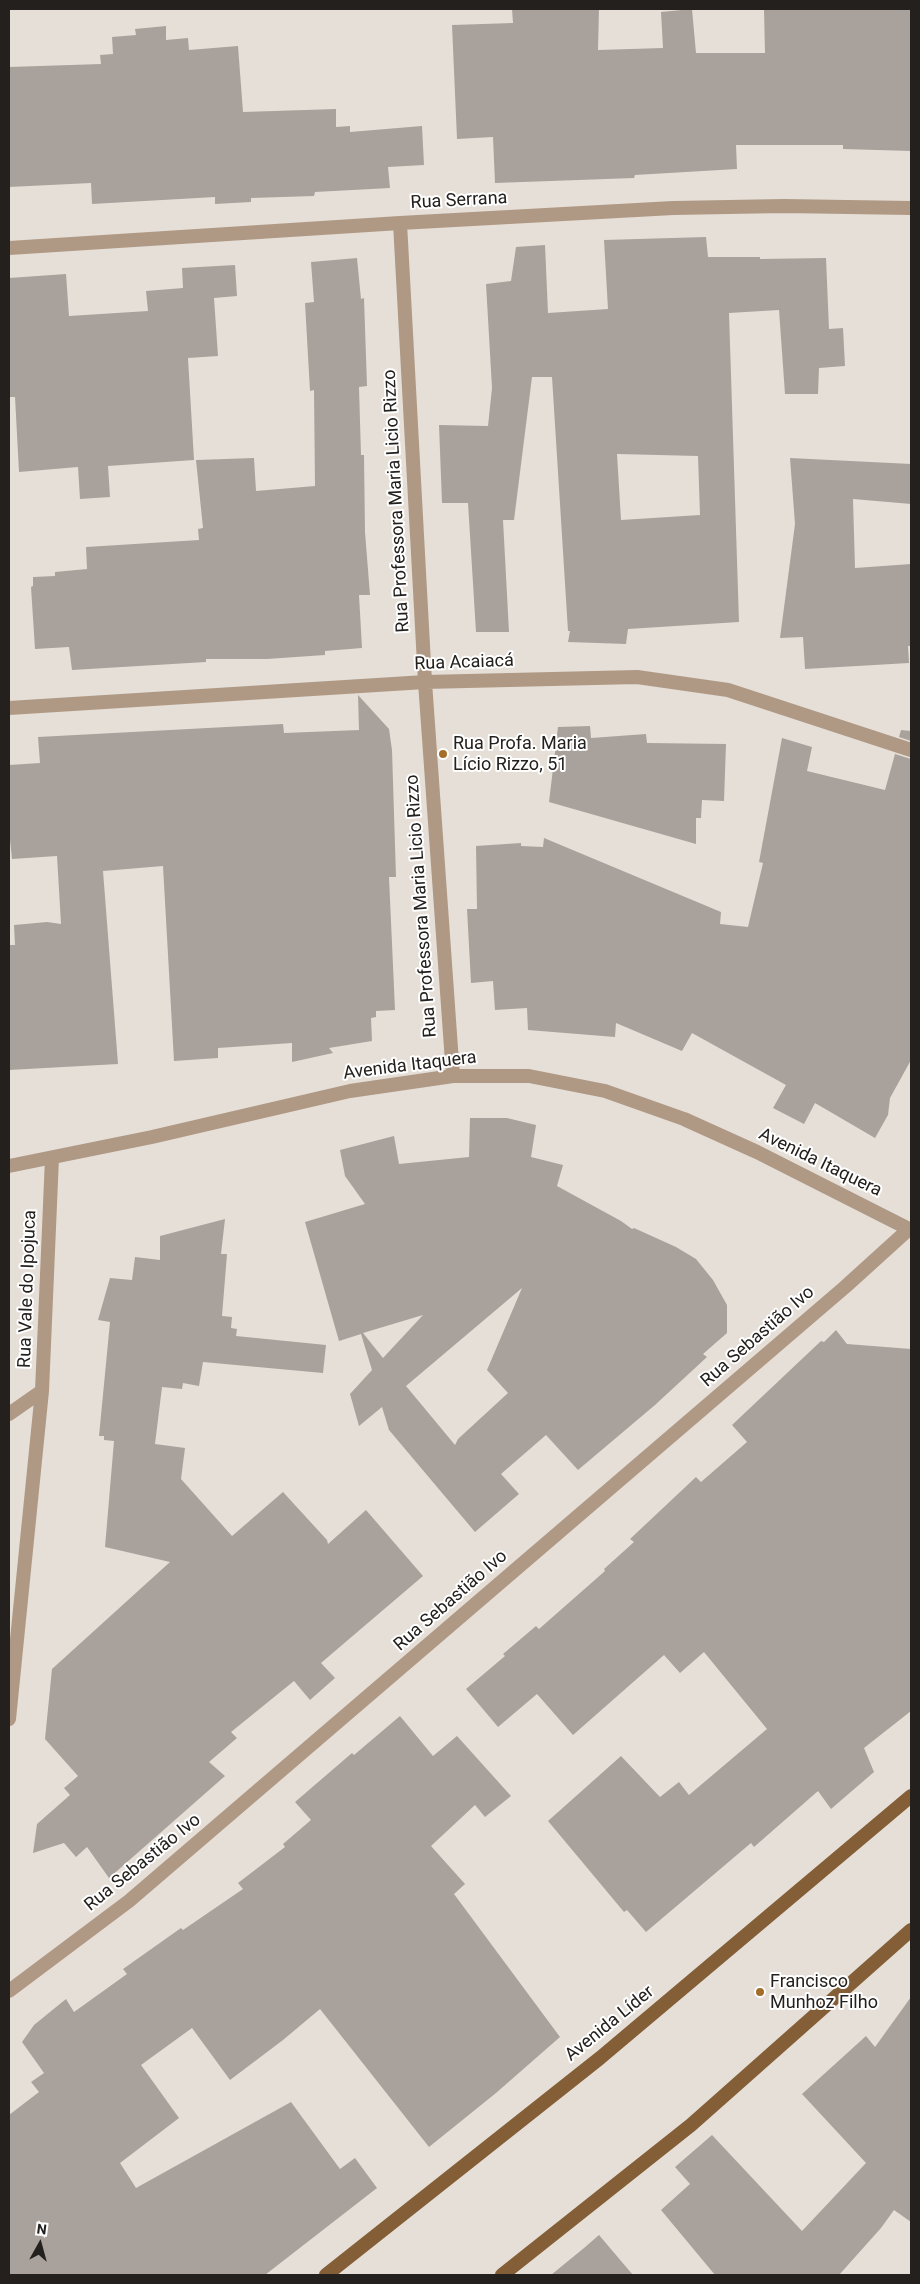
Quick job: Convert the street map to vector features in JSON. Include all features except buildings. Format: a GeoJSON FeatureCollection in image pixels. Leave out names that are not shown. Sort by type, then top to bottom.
{"type":"FeatureCollection","features":[{"type":"Feature","properties":{"kind":"main road","name":"Avenida Líder"},"geometry":{"type":"LineString","coordinates":[[326,2275],[600,2058],[911,1796]]}},
{"type":"Feature","properties":{"kind":"main road"},"geometry":{"type":"LineString","coordinates":[[502,2275],[691,2125],[911,1930]]}},
{"type":"Feature","properties":{"kind":"street","name":"Rua Serrana"},"geometry":{"type":"LineString","coordinates":[[9,248],[673,208],[784,206],[911,208]]}},
{"type":"Feature","properties":{"kind":"street","name":"Rua Professora Maria Licio Rizzo"},"geometry":{"type":"LineString","coordinates":[[400,223],[425,682],[453,1076]]}},
{"type":"Feature","properties":{"kind":"street","name":"Rua Acaiacá"},"geometry":{"type":"LineString","coordinates":[[9,708],[425,682],[637,677],[728,690],[911,750]]}},
{"type":"Feature","properties":{"kind":"street","name":"Avenida Itaquera"},"geometry":{"type":"LineString","coordinates":[[9,1166],[350,1091],[453,1076],[529,1076],[605,1091],[684,1119],[741,1145],[910,1229]]}},
{"type":"Feature","properties":{"kind":"street","name":"Rua Vale do Ipojuca"},"geometry":{"type":"LineString","coordinates":[[9,1719],[42,1391],[52,1158]]}},
{"type":"Feature","properties":{"kind":"street","name":"Rua Sebastião Ivo"},"geometry":{"type":"LineString","coordinates":[[9,1991],[137,1895],[830,1300],[910,1229]]}},
{"type":"Feature","properties":{"kind":"street"},"geometry":{"type":"LineString","coordinates":[[9,1414],[42,1391]]}},
{"type":"Feature","properties":{"kind":"place","name":"Rua Profa. Maria Lício Rizzo, 51"},"geometry":{"type":"Point","coordinates":[443,754]}},
{"type":"Feature","properties":{"kind":"place","name":"Francisco Munhoz Filho"},"geometry":{"type":"Point","coordinates":[760,1992]}}]}
